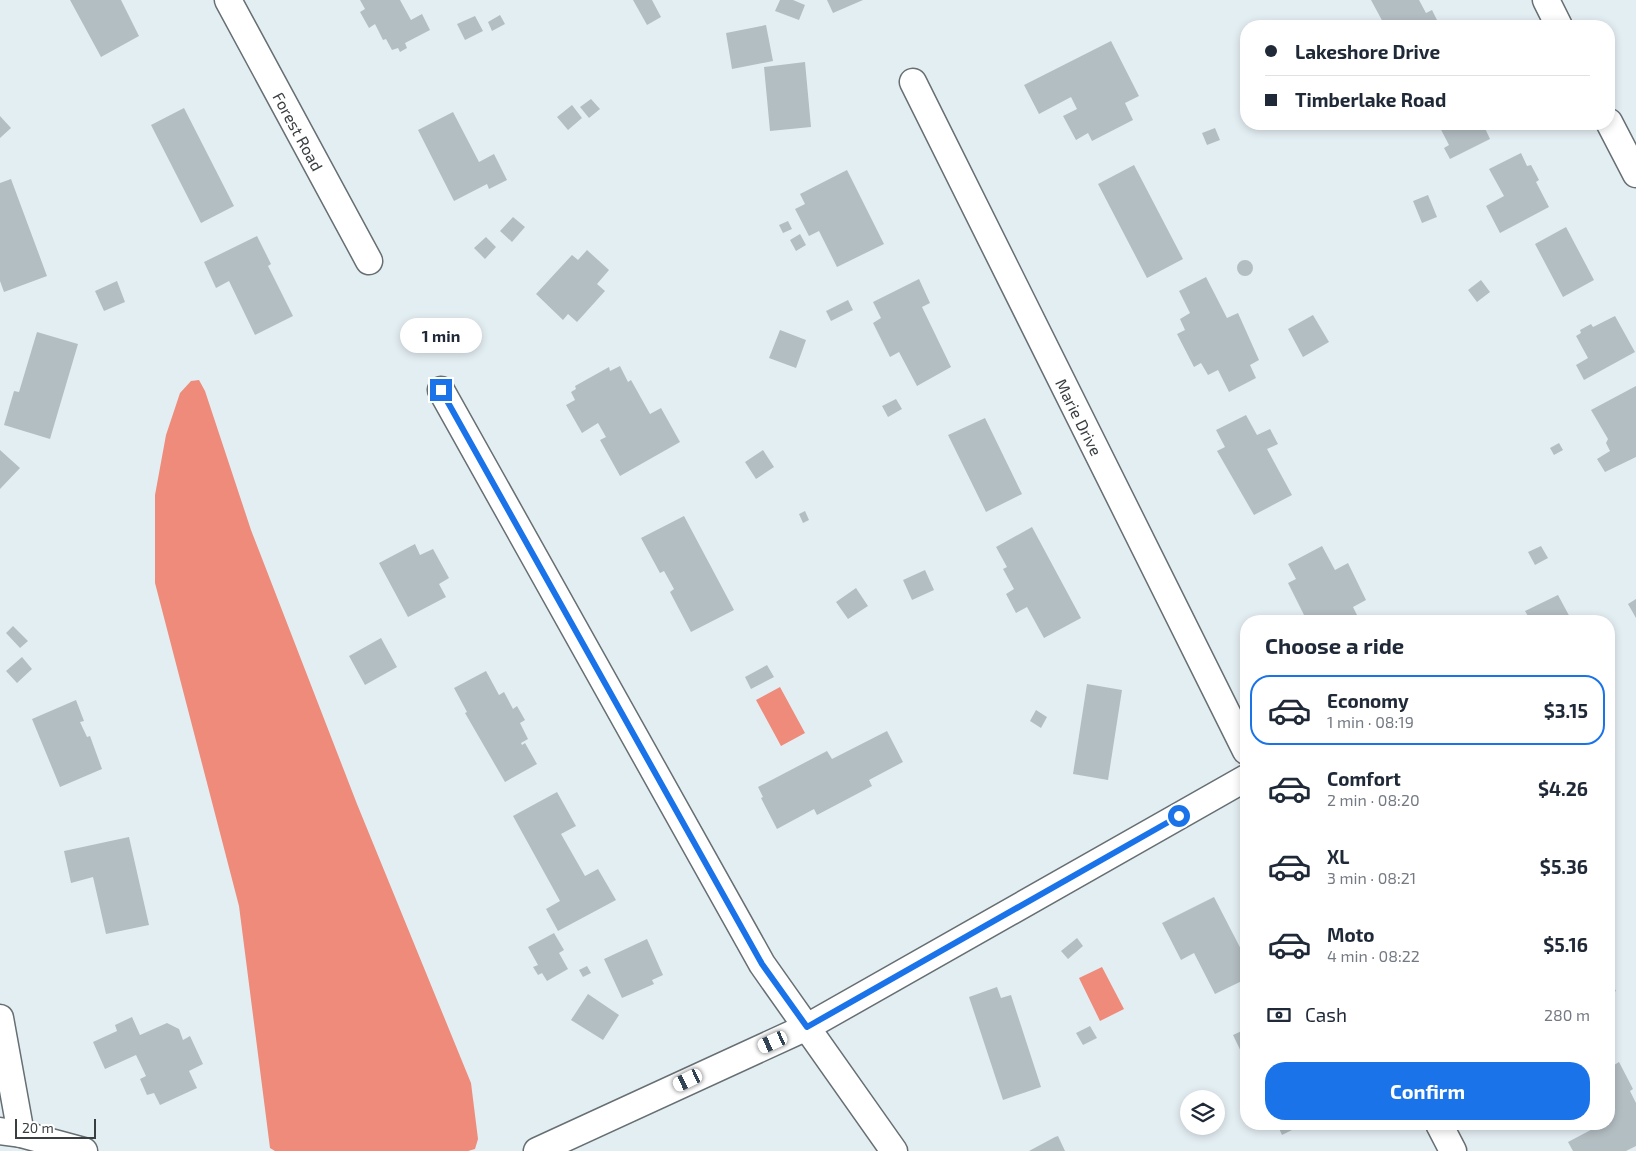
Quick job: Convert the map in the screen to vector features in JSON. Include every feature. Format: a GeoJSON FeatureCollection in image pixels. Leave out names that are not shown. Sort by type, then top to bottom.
{"type":"FeatureCollection","features":[{"type":"Feature","properties":{"kind":"street","name":"Forest Road"},"geometry":{"type":"LineString","coordinates":[[228,0],[369,261]]}},
{"type":"Feature","properties":{"kind":"street"},"geometry":{"type":"LineString","coordinates":[[1546,0],[1556,20]]}},
{"type":"Feature","properties":{"kind":"street","name":"Marie Drive"},"geometry":{"type":"LineString","coordinates":[[913,82],[1240,739]]}},
{"type":"Feature","properties":{"kind":"street"},"geometry":{"type":"LineString","coordinates":[[1613,130],[1636,174]]}},
{"type":"Feature","properties":{"kind":"street"},"geometry":{"type":"LineString","coordinates":[[441,390],[762,964],[894,1151]]}},
{"type":"Feature","properties":{"kind":"street"},"geometry":{"type":"LineString","coordinates":[[537,1151],[807,1027],[1240,781]]}},
{"type":"Feature","properties":{"kind":"street"},"geometry":{"type":"LineString","coordinates":[[0,1018],[10,1133],[84,1151]]}},
{"type":"Feature","properties":{"kind":"street"},"geometry":{"type":"LineString","coordinates":[[1442,1130],[1453,1151]]}},
{"type":"Feature","properties":{"kind":"shaded area"},"geometry":{"type":"Polygon","coordinates":[[[199,380],[205,391],[251,530],[357,804],[471,1083],[478,1139],[475,1149],[468,1151],[275,1151],[270,1148],[239,906],[155,583],[155,495],[166,435],[180,393],[191,381],[199,380]]]}},
{"type":"Feature","properties":{"kind":"shaded area"},"geometry":{"type":"Polygon","coordinates":[[[780,687],[805,733],[781,746],[756,700],[780,687]]]}},
{"type":"Feature","properties":{"kind":"shaded area"},"geometry":{"type":"Polygon","coordinates":[[[1102,967],[1124,1009],[1100,1021],[1079,978],[1102,967]]]}},
{"type":"Feature","properties":{"kind":"building"},"geometry":{"type":"Polygon","coordinates":[[[70,0],[121,0],[139,36],[101,57],[70,0]]]}},
{"type":"Feature","properties":{"kind":"building"},"geometry":{"type":"Polygon","coordinates":[[[360,0],[400,0],[411,20],[422,14],[430,30],[405,43],[407,48],[400,52],[398,48],[392,50],[386,39],[383,40],[375,24],[369,28],[360,12],[365,9],[360,0]]]}},
{"type":"Feature","properties":{"kind":"building"},"geometry":{"type":"Polygon","coordinates":[[[633,0],[652,0],[661,17],[647,25],[633,0]]]}},
{"type":"Feature","properties":{"kind":"building"},"geometry":{"type":"Polygon","coordinates":[[[780,0],[793,0],[805,5],[799,20],[775,11],[780,0]]]}},
{"type":"Feature","properties":{"kind":"building"},"geometry":{"type":"Polygon","coordinates":[[[827,0],[863,0],[833,13],[827,0]]]}},
{"type":"Feature","properties":{"kind":"building"},"geometry":{"type":"Polygon","coordinates":[[[1371,0],[1419,0],[1426,13],[1432,10],[1437,20],[1382,20],[1371,0]]]}},
{"type":"Feature","properties":{"kind":"building"},"geometry":{"type":"Polygon","coordinates":[[[500,15],[505,24],[492,31],[488,22],[500,15]]]}},
{"type":"Feature","properties":{"kind":"building"},"geometry":{"type":"Polygon","coordinates":[[[475,16],[483,31],[465,40],[457,24],[475,16]]]}},
{"type":"Feature","properties":{"kind":"building"},"geometry":{"type":"Polygon","coordinates":[[[766,25],[773,61],[732,69],[726,33],[766,25]]]}},
{"type":"Feature","properties":{"kind":"building"},"geometry":{"type":"Polygon","coordinates":[[[1111,41],[1139,96],[1125,103],[1133,120],[1092,141],[1088,133],[1076,140],[1063,116],[1077,109],[1071,97],[1039,114],[1024,85],[1111,41]]]}},
{"type":"Feature","properties":{"kind":"building"},"geometry":{"type":"Polygon","coordinates":[[[805,62],[811,127],[770,131],[764,67],[805,62]]]}},
{"type":"Feature","properties":{"kind":"building"},"geometry":{"type":"Polygon","coordinates":[[[591,99],[600,109],[589,118],[580,107],[591,99]]]}},
{"type":"Feature","properties":{"kind":"building"},"geometry":{"type":"Polygon","coordinates":[[[572,105],[582,118],[568,130],[557,117],[572,105]]]}},
{"type":"Feature","properties":{"kind":"building"},"geometry":{"type":"Polygon","coordinates":[[[184,108],[234,206],[201,223],[151,125],[184,108]]]}},
{"type":"Feature","properties":{"kind":"building"},"geometry":{"type":"Polygon","coordinates":[[[453,112],[479,162],[494,154],[507,180],[489,189],[487,184],[454,201],[418,130],[453,112]]]}},
{"type":"Feature","properties":{"kind":"building"},"geometry":{"type":"Polygon","coordinates":[[[0,116],[11,128],[0,138],[0,116]]]}},
{"type":"Feature","properties":{"kind":"building"},"geometry":{"type":"Polygon","coordinates":[[[1215,128],[1220,140],[1207,145],[1202,133],[1215,128]]]}},
{"type":"Feature","properties":{"kind":"building"},"geometry":{"type":"Polygon","coordinates":[[[1441,130],[1486,130],[1490,139],[1450,159],[1444,148],[1449,145],[1441,130]]]}},
{"type":"Feature","properties":{"kind":"building"},"geometry":{"type":"Polygon","coordinates":[[[1521,153],[1527,166],[1531,165],[1539,180],[1536,182],[1549,207],[1500,233],[1486,206],[1504,196],[1489,169],[1521,153]]]}},
{"type":"Feature","properties":{"kind":"building"},"geometry":{"type":"Polygon","coordinates":[[[1134,165],[1183,259],[1147,278],[1098,184],[1134,165]]]}},
{"type":"Feature","properties":{"kind":"building"},"geometry":{"type":"Polygon","coordinates":[[[847,170],[884,244],[837,267],[819,231],[809,236],[795,209],[805,204],[800,194],[847,170]]]}},
{"type":"Feature","properties":{"kind":"building"},"geometry":{"type":"Polygon","coordinates":[[[11,179],[47,276],[4,292],[0,281],[0,183],[11,179]]]}},
{"type":"Feature","properties":{"kind":"building"},"geometry":{"type":"Polygon","coordinates":[[[1428,195],[1437,217],[1422,223],[1413,201],[1428,195]]]}},
{"type":"Feature","properties":{"kind":"building"},"geometry":{"type":"Polygon","coordinates":[[[513,217],[525,227],[512,242],[500,231],[513,217]]]}},
{"type":"Feature","properties":{"kind":"building"},"geometry":{"type":"Polygon","coordinates":[[[788,221],[792,229],[783,233],[779,225],[788,221]]]}},
{"type":"Feature","properties":{"kind":"building"},"geometry":{"type":"Polygon","coordinates":[[[1566,227],[1594,280],[1563,297],[1535,244],[1566,227]]]}},
{"type":"Feature","properties":{"kind":"building"},"geometry":{"type":"Polygon","coordinates":[[[800,234],[806,245],[796,251],[790,240],[800,234]]]}},
{"type":"Feature","properties":{"kind":"building"},"geometry":{"type":"Polygon","coordinates":[[[257,236],[271,264],[268,266],[293,316],[255,335],[229,281],[216,288],[204,262],[257,236]]]}},
{"type":"Feature","properties":{"kind":"building"},"geometry":{"type":"Polygon","coordinates":[[[486,237],[496,247],[485,259],[474,248],[486,237]]]}},
{"type":"Feature","properties":{"kind":"building"},"geometry":{"type":"Polygon","coordinates":[[[587,250],[609,270],[597,284],[605,291],[577,322],[568,314],[563,320],[536,294],[572,255],[578,260],[587,250]]]}},
{"type":"Feature","properties":{"kind":"building"},"geometry":{"type":"Polygon","coordinates":[[[1245,260],[1253,268],[1245,276],[1237,268],[1245,260]]]}},
{"type":"Feature","properties":{"kind":"building"},"geometry":{"type":"Polygon","coordinates":[[[1206,277],[1227,318],[1238,313],[1259,360],[1250,365],[1256,378],[1229,392],[1218,370],[1208,375],[1201,363],[1194,367],[1177,334],[1185,330],[1180,319],[1190,313],[1179,291],[1206,277]]]}},
{"type":"Feature","properties":{"kind":"building"},"geometry":{"type":"Polygon","coordinates":[[[919,279],[930,303],[922,307],[951,367],[917,386],[899,352],[890,357],[873,323],[881,318],[873,302],[919,279]]]}},
{"type":"Feature","properties":{"kind":"building"},"geometry":{"type":"Polygon","coordinates":[[[1481,280],[1490,292],[1477,302],[1468,290],[1481,280]]]}},
{"type":"Feature","properties":{"kind":"building"},"geometry":{"type":"Polygon","coordinates":[[[117,281],[125,302],[104,311],[95,291],[117,281]]]}},
{"type":"Feature","properties":{"kind":"building"},"geometry":{"type":"Polygon","coordinates":[[[848,300],[853,310],[831,321],[826,311],[848,300]]]}},
{"type":"Feature","properties":{"kind":"building"},"geometry":{"type":"Polygon","coordinates":[[[1313,315],[1329,342],[1303,357],[1288,329],[1313,315]]]}},
{"type":"Feature","properties":{"kind":"building"},"geometry":{"type":"Polygon","coordinates":[[[1615,316],[1635,352],[1584,380],[1576,365],[1588,358],[1576,336],[1581,333],[1580,330],[1591,324],[1593,327],[1615,316]]]}},
{"type":"Feature","properties":{"kind":"building"},"geometry":{"type":"Polygon","coordinates":[[[780,330],[806,340],[796,368],[769,358],[780,330]]]}},
{"type":"Feature","properties":{"kind":"building"},"geometry":{"type":"Polygon","coordinates":[[[37,332],[78,344],[50,439],[4,425],[14,391],[19,392],[37,332]]]}},
{"type":"Feature","properties":{"kind":"building"},"geometry":{"type":"Polygon","coordinates":[[[620,366],[628,382],[631,380],[650,414],[661,408],[680,442],[620,476],[600,440],[606,437],[598,423],[582,433],[566,405],[575,400],[571,392],[576,389],[575,386],[609,367],[610,371],[620,366]]]}},
{"type":"Feature","properties":{"kind":"building"},"geometry":{"type":"Polygon","coordinates":[[[1636,386],[1636,457],[1605,472],[1597,459],[1610,451],[1606,443],[1608,439],[1591,410],[1636,386]]]}},
{"type":"Feature","properties":{"kind":"building"},"geometry":{"type":"Polygon","coordinates":[[[896,399],[902,409],[888,417],[882,406],[896,399]]]}},
{"type":"Feature","properties":{"kind":"building"},"geometry":{"type":"Polygon","coordinates":[[[1246,415],[1257,435],[1270,429],[1278,444],[1267,449],[1292,495],[1254,515],[1217,451],[1225,447],[1216,430],[1246,415]]]}},
{"type":"Feature","properties":{"kind":"building"},"geometry":{"type":"Polygon","coordinates":[[[985,418],[1022,494],[986,512],[948,435],[985,418]]]}},
{"type":"Feature","properties":{"kind":"building"},"geometry":{"type":"Polygon","coordinates":[[[1559,443],[1563,450],[1554,455],[1550,448],[1559,443]]]}},
{"type":"Feature","properties":{"kind":"building"},"geometry":{"type":"Polygon","coordinates":[[[0,450],[20,468],[0,489],[0,450]]]}},
{"type":"Feature","properties":{"kind":"building"},"geometry":{"type":"Polygon","coordinates":[[[763,450],[774,467],[756,479],[745,462],[763,450]]]}},
{"type":"Feature","properties":{"kind":"building"},"geometry":{"type":"Polygon","coordinates":[[[805,511],[809,520],[803,523],[799,514],[805,511]]]}},
{"type":"Feature","properties":{"kind":"building"},"geometry":{"type":"Polygon","coordinates":[[[684,516],[734,610],[691,632],[670,592],[674,589],[664,571],[660,573],[641,538],[684,516]]]}},
{"type":"Feature","properties":{"kind":"building"},"geometry":{"type":"Polygon","coordinates":[[[1032,527],[1081,618],[1044,638],[1027,607],[1016,613],[1006,594],[1014,589],[1003,569],[1007,567],[996,547],[1032,527]]]}},
{"type":"Feature","properties":{"kind":"building"},"geometry":{"type":"Polygon","coordinates":[[[415,544],[420,555],[433,549],[449,578],[439,584],[446,597],[408,617],[379,563],[415,544]]]}},
{"type":"Feature","properties":{"kind":"building"},"geometry":{"type":"Polygon","coordinates":[[[1322,546],[1335,570],[1348,563],[1366,600],[1353,607],[1357,615],[1304,615],[1288,583],[1296,579],[1288,564],[1322,546]]]}},
{"type":"Feature","properties":{"kind":"building"},"geometry":{"type":"Polygon","coordinates":[[[1541,546],[1548,558],[1535,565],[1528,552],[1541,546]]]}},
{"type":"Feature","properties":{"kind":"building"},"geometry":{"type":"Polygon","coordinates":[[[925,570],[934,590],[912,600],[903,580],[925,570]]]}},
{"type":"Feature","properties":{"kind":"building"},"geometry":{"type":"Polygon","coordinates":[[[856,588],[868,606],[848,619],[836,602],[856,588]]]}},
{"type":"Feature","properties":{"kind":"building"},"geometry":{"type":"Polygon","coordinates":[[[1558,595],[1569,615],[1527,615],[1525,611],[1558,595]]]}},
{"type":"Feature","properties":{"kind":"building"},"geometry":{"type":"Polygon","coordinates":[[[1636,599],[1636,618],[1628,604],[1636,599]]]}},
{"type":"Feature","properties":{"kind":"building"},"geometry":{"type":"Polygon","coordinates":[[[13,626],[28,641],[20,648],[6,633],[13,626]]]}},
{"type":"Feature","properties":{"kind":"building"},"geometry":{"type":"Polygon","coordinates":[[[381,638],[397,667],[365,685],[349,656],[381,638]]]}},
{"type":"Feature","properties":{"kind":"building"},"geometry":{"type":"Polygon","coordinates":[[[22,657],[32,669],[17,683],[6,671],[22,657]]]}},
{"type":"Feature","properties":{"kind":"building"},"geometry":{"type":"Polygon","coordinates":[[[767,665],[774,677],[751,689],[745,677],[767,665]]]}},
{"type":"Feature","properties":{"kind":"building"},"geometry":{"type":"Polygon","coordinates":[[[486,671],[499,695],[504,692],[513,709],[517,706],[525,720],[520,723],[528,739],[521,743],[522,745],[525,743],[537,764],[505,782],[465,713],[467,712],[454,688],[486,671]]]}},
{"type":"Feature","properties":{"kind":"building"},"geometry":{"type":"Polygon","coordinates":[[[1087,684],[1122,690],[1108,780],[1073,774],[1087,684]]]}},
{"type":"Feature","properties":{"kind":"building"},"geometry":{"type":"Polygon","coordinates":[[[76,700],[84,721],[80,722],[87,737],[90,736],[102,769],[60,787],[32,719],[76,700]]]}},
{"type":"Feature","properties":{"kind":"building"},"geometry":{"type":"Polygon","coordinates":[[[1036,710],[1047,717],[1041,728],[1030,721],[1036,710]]]}},
{"type":"Feature","properties":{"kind":"building"},"geometry":{"type":"Polygon","coordinates":[[[887,731],[903,762],[869,780],[872,786],[817,815],[814,809],[777,829],[761,798],[763,797],[758,787],[827,751],[832,759],[887,731]]]}},
{"type":"Feature","properties":{"kind":"building"},"geometry":{"type":"Polygon","coordinates":[[[557,792],[576,826],[561,834],[585,876],[598,869],[616,900],[558,931],[546,909],[560,901],[513,816],[557,792]]]}},
{"type":"Feature","properties":{"kind":"building"},"geometry":{"type":"Polygon","coordinates":[[[129,837],[149,925],[106,934],[93,877],[71,883],[64,851],[129,837]]]}},
{"type":"Feature","properties":{"kind":"building"},"geometry":{"type":"Polygon","coordinates":[[[1214,897],[1240,947],[1240,982],[1215,994],[1194,953],[1181,960],[1162,923],[1214,897]]]}},
{"type":"Feature","properties":{"kind":"building"},"geometry":{"type":"Polygon","coordinates":[[[554,933],[564,950],[559,953],[568,969],[547,981],[542,973],[538,975],[533,967],[538,965],[528,947],[554,933]]]}},
{"type":"Feature","properties":{"kind":"building"},"geometry":{"type":"Polygon","coordinates":[[[1077,938],[1083,946],[1068,959],[1061,951],[1077,938]]]}},
{"type":"Feature","properties":{"kind":"building"},"geometry":{"type":"Polygon","coordinates":[[[647,939],[663,975],[652,980],[654,984],[622,998],[604,959],[647,939]]]}},
{"type":"Feature","properties":{"kind":"building"},"geometry":{"type":"Polygon","coordinates":[[[587,966],[591,973],[583,977],[579,970],[587,966]]]}},
{"type":"Feature","properties":{"kind":"building"},"geometry":{"type":"Polygon","coordinates":[[[997,987],[1001,998],[1011,995],[1041,1087],[1003,1100],[969,997],[997,987]]]}},
{"type":"Feature","properties":{"kind":"building"},"geometry":{"type":"Polygon","coordinates":[[[588,994],[619,1015],[603,1040],[571,1020],[588,994]]]}},
{"type":"Feature","properties":{"kind":"building"},"geometry":{"type":"Polygon","coordinates":[[[132,1017],[140,1035],[167,1023],[179,1029],[183,1040],[190,1036],[203,1064],[189,1071],[197,1088],[160,1105],[154,1093],[147,1095],[140,1079],[146,1076],[136,1055],[105,1069],[93,1042],[117,1031],[115,1025],[132,1017]]]}},
{"type":"Feature","properties":{"kind":"building"},"geometry":{"type":"Polygon","coordinates":[[[1090,1026],[1097,1038],[1083,1045],[1076,1033],[1090,1026]]]}},
{"type":"Feature","properties":{"kind":"building"},"geometry":{"type":"Polygon","coordinates":[[[1240,1032],[1240,1050],[1233,1035],[1240,1032]]]}},
{"type":"Feature","properties":{"kind":"building"},"geometry":{"type":"Polygon","coordinates":[[[1619,1062],[1633,1089],[1630,1091],[1636,1103],[1636,1146],[1626,1151],[1573,1151],[1568,1142],[1591,1130],[1615,1130],[1615,1064],[1619,1062]]]}},
{"type":"Feature","properties":{"kind":"building"},"geometry":{"type":"Polygon","coordinates":[[[1280,1130],[1292,1130],[1282,1135],[1280,1130]]]}},
{"type":"Feature","properties":{"kind":"building"},"geometry":{"type":"Polygon","coordinates":[[[1058,1136],[1065,1151],[1029,1151],[1055,1137],[1058,1136]]]}},
{"type":"Feature","properties":{"kind":"route"},"geometry":{"type":"LineString","coordinates":[[441,390],[762,964],[807,1027],[1179,816]]}}]}
